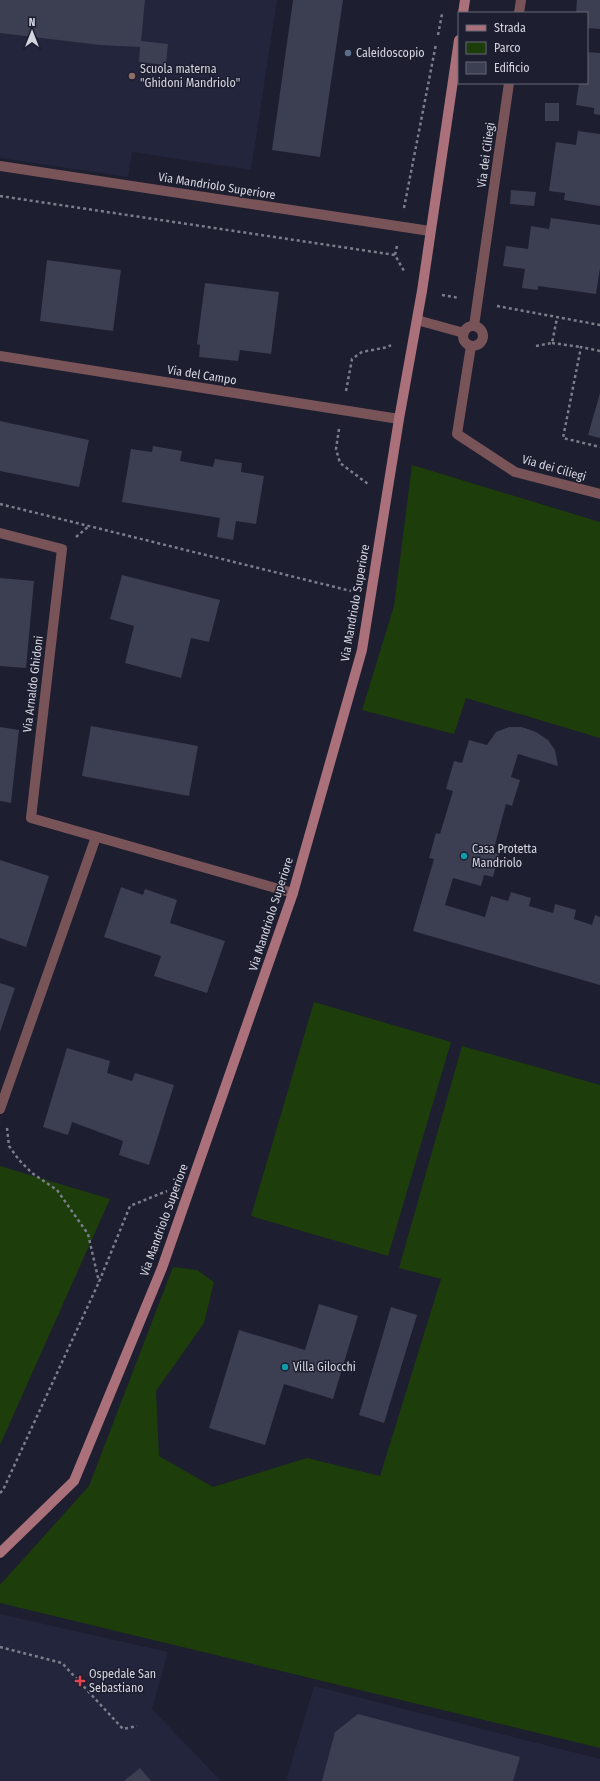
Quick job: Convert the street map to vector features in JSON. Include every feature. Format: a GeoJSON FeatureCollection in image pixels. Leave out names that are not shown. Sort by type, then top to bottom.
{"type":"FeatureCollection","features":[{"type":"Feature","properties":{"kind":"street"},"geometry":{"type":"LineString","coordinates":[[463,12],[465,0]]}},
{"type":"Feature","properties":{"kind":"street"},"geometry":{"type":"LineString","coordinates":[[519,12],[521,0]]}},
{"type":"Feature","properties":{"kind":"street","name":"Via Mandriolo Superiore"},"geometry":{"type":"LineString","coordinates":[[0,1553],[74,1481],[162,1268],[293,893],[362,650],[399,419],[417,320],[458,47]]}},
{"type":"Feature","properties":{"kind":"street","name":"Via dei Ciliegi"},"geometry":{"type":"LineString","coordinates":[[474,326],[509,84]]}},
{"type":"Feature","properties":{"kind":"street","name":"Via Mandriolo Superiore"},"geometry":{"type":"LineString","coordinates":[[0,166],[430,231]]}},
{"type":"Feature","properties":{"kind":"street"},"geometry":{"type":"LineString","coordinates":[[417,320],[464,333]]}},
{"type":"Feature","properties":{"kind":"street"},"geometry":{"type":"LineString","coordinates":[[474,326],[482,331],[483,337],[477,345],[471,346],[464,340],[464,333],[468,328],[474,326]]}},
{"type":"Feature","properties":{"kind":"street","name":"Via dei Ciliegi"},"geometry":{"type":"LineString","coordinates":[[471,346],[457,434],[515,472],[600,494]]}},
{"type":"Feature","properties":{"kind":"street","name":"Via del Campo"},"geometry":{"type":"LineString","coordinates":[[0,356],[399,419]]}},
{"type":"Feature","properties":{"kind":"street","name":"Via Arnaldo Ghidoni"},"geometry":{"type":"LineString","coordinates":[[0,533],[62,549],[31,818],[293,893]]}},
{"type":"Feature","properties":{"kind":"street"},"geometry":{"type":"LineString","coordinates":[[0,1109],[96,837]]}},
{"type":"Feature","properties":{"kind":"path"},"geometry":{"type":"LineString","coordinates":[[405,275],[404,269],[395,255],[443,8]]}},
{"type":"Feature","properties":{"kind":"path"},"geometry":{"type":"LineString","coordinates":[[0,196],[395,255]]}},
{"type":"Feature","properties":{"kind":"path"},"geometry":{"type":"LineString","coordinates":[[442,295],[477,303],[600,325]]}},
{"type":"Feature","properties":{"kind":"path"},"geometry":{"type":"LineString","coordinates":[[552,343],[557,318]]}},
{"type":"Feature","properties":{"kind":"path"},"geometry":{"type":"LineString","coordinates":[[369,489],[367,482],[340,463],[336,449],[342,410],[352,359],[362,352],[388,347],[393,343]]}},
{"type":"Feature","properties":{"kind":"path"},"geometry":{"type":"LineString","coordinates":[[536,346],[552,343],[600,351]]}},
{"type":"Feature","properties":{"kind":"path"},"geometry":{"type":"LineString","coordinates":[[581,347],[563,438],[600,447]]}},
{"type":"Feature","properties":{"kind":"path"},"geometry":{"type":"LineString","coordinates":[[0,504],[355,592]]}},
{"type":"Feature","properties":{"kind":"path"},"geometry":{"type":"LineString","coordinates":[[6,1126],[9,1146],[19,1160],[32,1173],[57,1190],[88,1234],[99,1282]]}},
{"type":"Feature","properties":{"kind":"path"},"geometry":{"type":"LineString","coordinates":[[0,1493],[3,1490],[99,1282],[130,1206],[167,1192],[169,1185]]}},
{"type":"Feature","properties":{"kind":"path"},"geometry":{"type":"LineString","coordinates":[[0,1647],[62,1664],[123,1729],[138,1726]]}},
{"type":"Feature","properties":{"kind":"shaded area","name":"Scuola materna \"Ghidoni Mandriolo\""},"geometry":{"type":"Polygon","coordinates":[[[0,0],[277,0],[251,170],[132,152],[128,177],[0,158],[0,0]]]}},
{"type":"Feature","properties":{"kind":"shaded area","name":"Ospedale San Sebastiano"},"geometry":{"type":"Polygon","coordinates":[[[0,1614],[168,1652],[152,1709],[221,1781],[0,1781],[0,1614]]]}},
{"type":"Feature","properties":{"kind":"shaded area"},"geometry":{"type":"Polygon","coordinates":[[[314,1686],[600,1759],[600,1781],[286,1781],[314,1686]]]}},
{"type":"Feature","properties":{"kind":"green space"},"geometry":{"type":"Polygon","coordinates":[[[412,465],[600,522],[600,738],[466,698],[454,734],[362,710],[394,606],[412,465]]]}},
{"type":"Feature","properties":{"kind":"green space"},"geometry":{"type":"Polygon","coordinates":[[[314,1002],[451,1042],[388,1256],[251,1216],[314,1002]]]}},
{"type":"Feature","properties":{"kind":"green space"},"geometry":{"type":"Polygon","coordinates":[[[462,1046],[600,1085],[600,1748],[0,1603],[0,1585],[89,1486],[173,1267],[197,1270],[214,1282],[204,1323],[156,1391],[159,1456],[213,1487],[307,1458],[380,1476],[441,1279],[399,1268],[462,1046]]]}},
{"type":"Feature","properties":{"kind":"green space"},"geometry":{"type":"Polygon","coordinates":[[[0,1166],[110,1199],[0,1445],[0,1166]]]}},
{"type":"Feature","properties":{"kind":"building"},"geometry":{"type":"Polygon","coordinates":[[[0,0],[145,0],[141,41],[168,44],[166,65],[139,62],[140,47],[100,45],[0,33],[0,0]]]}},
{"type":"Feature","properties":{"kind":"building"},"geometry":{"type":"Polygon","coordinates":[[[293,0],[343,0],[320,157],[272,150],[293,0]]]}},
{"type":"Feature","properties":{"kind":"building"},"geometry":{"type":"Polygon","coordinates":[[[577,0],[600,0],[600,29],[588,28],[588,12],[576,12],[577,0]]]}},
{"type":"Feature","properties":{"kind":"building"},"geometry":{"type":"Polygon","coordinates":[[[588,52],[600,53],[600,115],[594,114],[594,108],[576,105],[579,84],[588,84],[588,52]]]}},
{"type":"Feature","properties":{"kind":"building"},"geometry":{"type":"Polygon","coordinates":[[[545,103],[559,103],[559,121],[545,121],[545,103]]]}},
{"type":"Feature","properties":{"kind":"building"},"geometry":{"type":"Polygon","coordinates":[[[578,131],[600,134],[600,206],[564,200],[565,193],[549,191],[556,142],[576,145],[578,131]]]}},
{"type":"Feature","properties":{"kind":"building"},"geometry":{"type":"Polygon","coordinates":[[[511,190],[536,192],[534,206],[510,204],[511,190]]]}},
{"type":"Feature","properties":{"kind":"building"},"geometry":{"type":"Polygon","coordinates":[[[551,218],[600,225],[600,268],[596,294],[538,286],[538,290],[522,288],[525,269],[503,266],[506,246],[528,249],[531,226],[549,229],[551,218]]]}},
{"type":"Feature","properties":{"kind":"building"},"geometry":{"type":"Polygon","coordinates":[[[47,260],[121,270],[113,331],[40,321],[47,260]]]}},
{"type":"Feature","properties":{"kind":"building"},"geometry":{"type":"Polygon","coordinates":[[[205,283],[279,292],[271,354],[240,350],[238,361],[199,357],[200,345],[197,344],[205,283]]]}},
{"type":"Feature","properties":{"kind":"building"},"geometry":{"type":"Polygon","coordinates":[[[600,393],[600,438],[588,435],[600,393]]]}},
{"type":"Feature","properties":{"kind":"building"},"geometry":{"type":"Polygon","coordinates":[[[0,421],[89,440],[79,487],[0,471],[0,421]]]}},
{"type":"Feature","properties":{"kind":"building"},"geometry":{"type":"Polygon","coordinates":[[[153,446],[182,451],[180,461],[213,467],[215,459],[242,463],[241,472],[264,476],[256,524],[236,521],[233,540],[217,537],[220,518],[122,502],[131,449],[152,452],[153,446]]]}},
{"type":"Feature","properties":{"kind":"building"},"geometry":{"type":"Polygon","coordinates":[[[122,575],[220,600],[209,642],[191,638],[181,678],[125,663],[134,626],[110,619],[122,575]]]}},
{"type":"Feature","properties":{"kind":"building"},"geometry":{"type":"Polygon","coordinates":[[[0,578],[34,581],[26,668],[0,666],[0,578]]]}},
{"type":"Feature","properties":{"kind":"building"},"geometry":{"type":"Polygon","coordinates":[[[91,726],[198,746],[189,796],[82,776],[91,726]]]}},
{"type":"Feature","properties":{"kind":"building"},"geometry":{"type":"Polygon","coordinates":[[[0,727],[19,730],[11,803],[0,801],[0,727]]]}},
{"type":"Feature","properties":{"kind":"building","name":"Casa Protetta Mandriolo"},"geometry":{"type":"Polygon","coordinates":[[[509,727],[522,727],[536,732],[548,740],[555,750],[558,766],[518,754],[511,777],[520,780],[512,806],[506,804],[493,852],[499,854],[493,877],[484,875],[481,886],[453,878],[445,905],[485,917],[491,896],[508,901],[511,892],[531,898],[529,906],[553,913],[555,904],[576,910],[574,919],[592,925],[595,915],[600,917],[600,985],[413,931],[434,859],[429,858],[436,833],[440,834],[453,791],[446,789],[454,761],[462,763],[469,740],[487,745],[496,732],[509,727]]]}},
{"type":"Feature","properties":{"kind":"building"},"geometry":{"type":"Polygon","coordinates":[[[0,860],[49,876],[26,947],[0,938],[0,860]]]}},
{"type":"Feature","properties":{"kind":"building"},"geometry":{"type":"Polygon","coordinates":[[[121,887],[143,895],[145,889],[177,900],[170,923],[225,941],[207,993],[154,976],[161,956],[104,937],[121,887]]]}},
{"type":"Feature","properties":{"kind":"building"},"geometry":{"type":"Polygon","coordinates":[[[0,983],[15,988],[0,1032],[0,983]]]}},
{"type":"Feature","properties":{"kind":"building"},"geometry":{"type":"Polygon","coordinates":[[[67,1048],[110,1061],[107,1073],[132,1081],[135,1073],[174,1085],[149,1165],[119,1155],[123,1141],[72,1122],[68,1135],[43,1127],[67,1048]]]}},
{"type":"Feature","properties":{"kind":"building","name":"Villa Gilocchi"},"geometry":{"type":"Polygon","coordinates":[[[319,1304],[358,1316],[333,1399],[284,1384],[265,1445],[209,1428],[239,1330],[305,1350],[319,1304]]]}},
{"type":"Feature","properties":{"kind":"building"},"geometry":{"type":"Polygon","coordinates":[[[391,1307],[417,1315],[384,1423],[359,1415],[391,1307]]]}},
{"type":"Feature","properties":{"kind":"building"},"geometry":{"type":"Polygon","coordinates":[[[358,1714],[520,1757],[513,1781],[322,1781],[335,1732],[358,1714]]]}},
{"type":"Feature","properties":{"kind":"building"},"geometry":{"type":"Polygon","coordinates":[[[140,1768],[151,1781],[124,1781],[140,1768]]]}},
{"type":"Feature","properties":{"kind":"place","name":"Caleidoscopio"},"geometry":{"type":"Point","coordinates":[348,53]}},
{"type":"Feature","properties":{"kind":"place","name":"Scuola materna \"Ghidoni Mandriolo\""},"geometry":{"type":"Point","coordinates":[132,76]}},
{"type":"Feature","properties":{"kind":"place","name":"Casa Protetta Mandriolo"},"geometry":{"type":"Point","coordinates":[464,856]}},
{"type":"Feature","properties":{"kind":"place","name":"Villa Gilocchi"},"geometry":{"type":"Point","coordinates":[285,1367]}},
{"type":"Feature","properties":{"kind":"place","name":"Ospedale San Sebastiano"},"geometry":{"type":"Point","coordinates":[80,1681]}}]}
